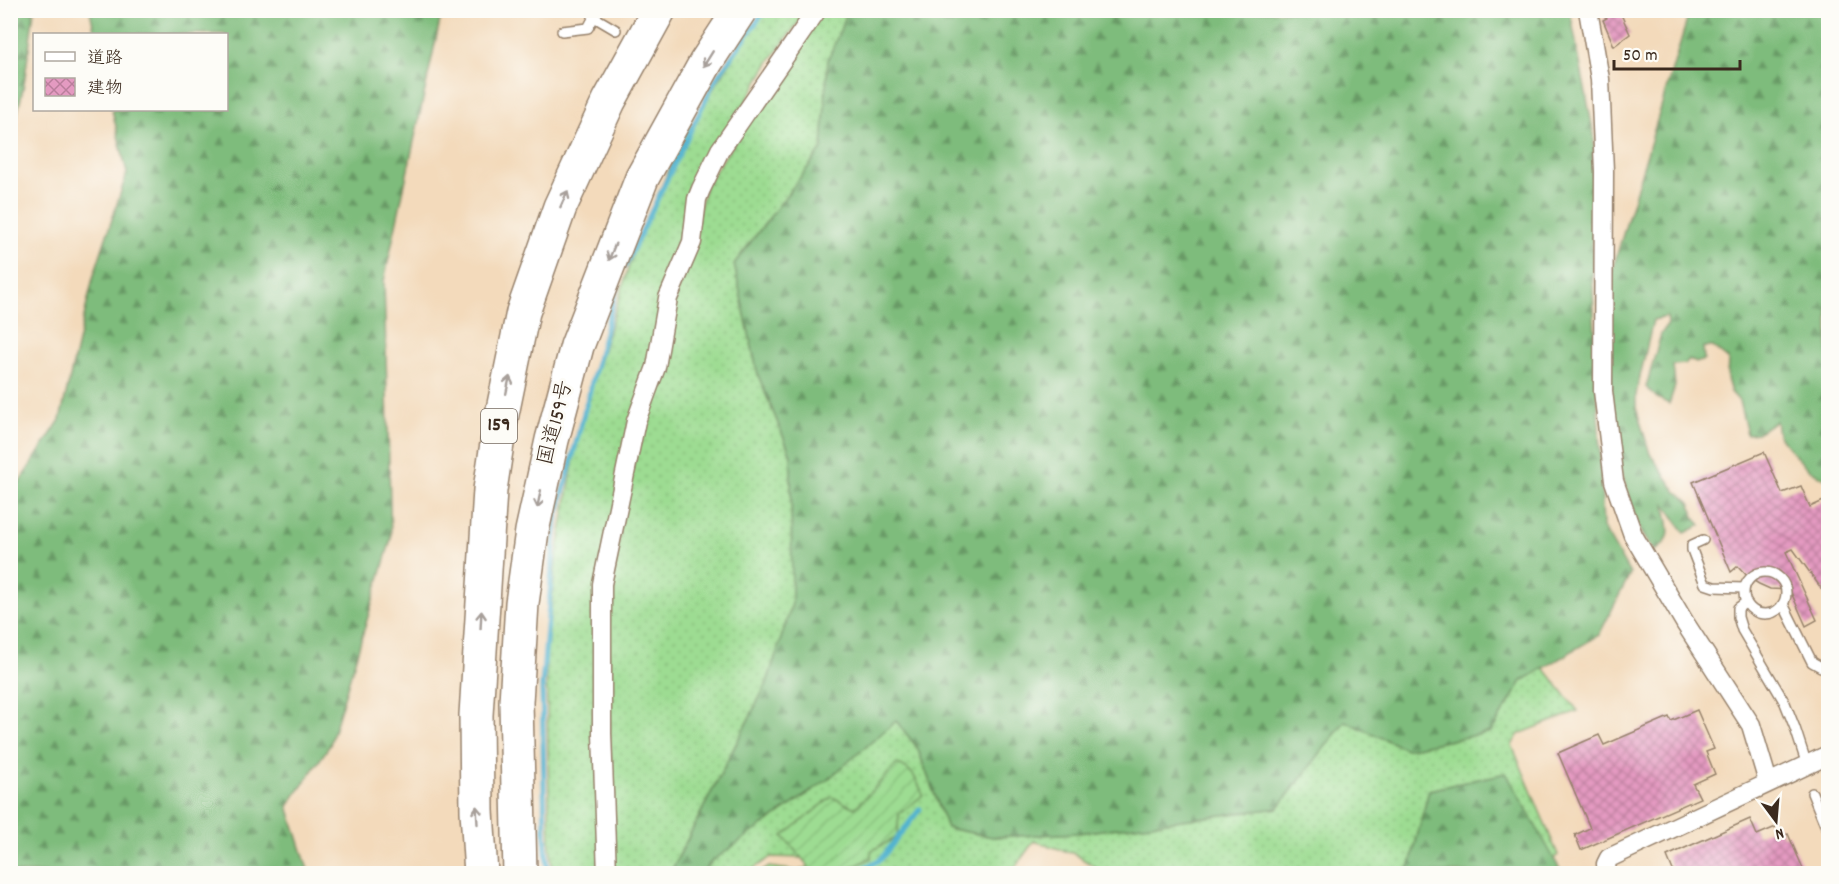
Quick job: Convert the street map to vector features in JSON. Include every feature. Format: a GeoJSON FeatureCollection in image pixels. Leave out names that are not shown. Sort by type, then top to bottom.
{"type":"FeatureCollection","features":[{"type":"Feature","properties":{"kind":"highway","name":"159"},"geometry":{"type":"LineString","coordinates":[[481,873],[477,811],[476,715],[490,490],[500,424],[523,312],[560,207],[609,101],[659,10]]}},
{"type":"Feature","properties":{"kind":"highway","name":"国道159号"},"geometry":{"type":"LineString","coordinates":[[520,873],[516,702],[522,603],[532,531],[552,440],[577,346],[642,178],[706,63],[740,10]]}},
{"type":"Feature","properties":{"kind":"highway"},"geometry":{"type":"LineString","coordinates":[[516,702],[533,873]]}},
{"type":"Feature","properties":{"kind":"street"},"geometry":{"type":"LineString","coordinates":[[607,873],[602,733],[602,584],[636,421],[656,367],[667,303],[692,242],[697,199],[701,189],[720,150],[816,10]]}},
{"type":"Feature","properties":{"kind":"street"},"geometry":{"type":"LineString","coordinates":[[1588,10],[1600,79],[1604,171],[1603,391],[1614,482],[1633,535],[1685,623],[1752,725],[1768,782]]}},
{"type":"Feature","properties":{"kind":"street"},"geometry":{"type":"LineString","coordinates":[[1607,873],[1606,864],[1609,858],[1828,754]]}},
{"type":"Feature","properties":{"kind":"lane"},"geometry":{"type":"LineString","coordinates":[[562,31],[588,28],[594,17],[616,30]]}},
{"type":"Feature","properties":{"kind":"lane"},"geometry":{"type":"LineString","coordinates":[[1704,540],[1692,545],[1692,550],[1705,584],[1714,587],[1743,588]]}},
{"type":"Feature","properties":{"kind":"lane"},"geometry":{"type":"LineString","coordinates":[[1783,604],[1771,613],[1764,614],[1750,609],[1745,603],[1743,588],[1746,581],[1758,572],[1773,572],[1779,576],[1786,590],[1783,604],[1812,662],[1821,667],[1828,666]]}},
{"type":"Feature","properties":{"kind":"lane"},"geometry":{"type":"LineString","coordinates":[[1745,603],[1738,608],[1742,630],[1785,703],[1807,765]]}},
{"type":"Feature","properties":{"kind":"lane"},"geometry":{"type":"LineString","coordinates":[[1812,793],[1828,832]]}},
{"type":"Feature","properties":{"kind":"green space"},"geometry":{"type":"Polygon","coordinates":[[[11,10],[34,11],[24,84],[11,141],[11,10]]]}},
{"type":"Feature","properties":{"kind":"green space"},"geometry":{"type":"Polygon","coordinates":[[[90,11],[442,11],[384,281],[391,539],[330,745],[288,806],[309,873],[11,873],[11,495],[60,420],[93,278],[127,173],[112,111],[228,111],[228,33],[95,33],[90,11]]]}},
{"type":"Feature","properties":{"kind":"green space"},"geometry":{"type":"Polygon","coordinates":[[[763,11],[807,11],[771,59],[708,166],[688,230],[608,541],[602,873],[553,874],[550,846],[546,658],[556,561],[580,424],[633,253],[682,138],[763,11]]]}},
{"type":"Feature","properties":{"kind":"green space"},"geometry":{"type":"Polygon","coordinates":[[[821,11],[848,11],[828,60],[822,149],[734,264],[758,375],[791,455],[792,604],[767,683],[670,873],[613,874],[608,618],[623,512],[644,417],[706,185],[821,11]]]}},
{"type":"Feature","properties":{"kind":"green space"},"geometry":{"type":"Polygon","coordinates":[[[848,11],[1570,11],[1594,135],[1592,265],[1603,527],[1630,574],[1599,635],[1522,681],[1491,732],[1406,749],[1345,721],[1278,808],[1078,833],[993,837],[947,828],[917,747],[896,721],[827,780],[712,861],[701,873],[670,874],[767,683],[792,604],[791,455],[758,375],[734,264],[822,149],[828,60],[848,11]]]}},
{"type":"Feature","properties":{"kind":"green space"},"geometry":{"type":"Polygon","coordinates":[[[1680,11],[1828,11],[1828,481],[1807,468],[1792,452],[1778,435],[1776,421],[1757,433],[1747,434],[1739,401],[1731,392],[1727,379],[1728,359],[1713,347],[1703,347],[1704,360],[1696,363],[1689,359],[1685,364],[1673,365],[1675,386],[1669,404],[1657,398],[1646,387],[1661,334],[1668,324],[1667,317],[1653,320],[1636,394],[1636,408],[1650,454],[1675,490],[1691,504],[1694,517],[1701,525],[1685,533],[1665,504],[1668,536],[1666,541],[1654,551],[1639,529],[1611,439],[1610,278],[1687,20],[1680,11]]]}},
{"type":"Feature","properties":{"kind":"green space"},"geometry":{"type":"Polygon","coordinates":[[[1544,668],[1578,711],[1519,734],[1512,745],[1558,855],[1553,859],[1506,773],[1429,790],[1408,873],[1104,873],[1075,854],[1034,841],[1011,873],[841,873],[871,858],[870,851],[897,837],[899,814],[922,795],[855,808],[784,836],[802,858],[771,857],[747,873],[701,874],[712,861],[827,780],[896,720],[917,747],[947,828],[993,837],[1078,833],[1278,808],[1345,721],[1406,749],[1491,732],[1522,681],[1544,668]]]}},
{"type":"Feature","properties":{"kind":"green space"},"geometry":{"type":"Polygon","coordinates":[[[897,764],[911,772],[923,795],[899,814],[897,837],[871,851],[871,858],[841,873],[759,873],[769,867],[798,871],[809,867],[783,836],[832,797],[855,808],[897,764]]]}},
{"type":"Feature","properties":{"kind":"green space"},"geometry":{"type":"Polygon","coordinates":[[[1506,773],[1562,873],[1408,873],[1429,790],[1506,773]]]}},
{"type":"Feature","properties":{"kind":"building"},"geometry":{"type":"Polygon","coordinates":[[[1603,10],[1619,10],[1630,34],[1614,46],[1603,20],[1607,18],[1603,10]]]}},
{"type":"Feature","properties":{"kind":"building"},"geometry":{"type":"Polygon","coordinates":[[[1764,452],[1782,493],[1801,486],[1810,507],[1828,499],[1828,598],[1793,549],[1786,552],[1817,620],[1806,626],[1790,590],[1770,589],[1759,584],[1749,578],[1738,566],[1731,572],[1693,482],[1764,452]]]}},
{"type":"Feature","properties":{"kind":"building"},"geometry":{"type":"Polygon","coordinates":[[[1697,710],[1714,749],[1706,752],[1715,774],[1693,784],[1700,798],[1581,850],[1575,835],[1590,828],[1558,753],[1599,735],[1604,745],[1669,717],[1671,721],[1697,710]]]}},
{"type":"Feature","properties":{"kind":"building"},"geometry":{"type":"Polygon","coordinates":[[[1750,819],[1757,835],[1778,826],[1783,836],[1788,834],[1805,873],[1674,873],[1667,856],[1750,819]]]}},
{"type":"Feature","properties":{"kind":"waterway"},"geometry":{"type":"LineString","coordinates":[[625,266],[715,80],[765,10]]}},
{"type":"Feature","properties":{"kind":"waterway"},"geometry":{"type":"LineString","coordinates":[[548,874],[545,839],[542,686],[556,520],[617,286]]}},
{"type":"Feature","properties":{"kind":"waterway"},"geometry":{"type":"LineString","coordinates":[[853,874],[881,859],[920,809]]}}]}
